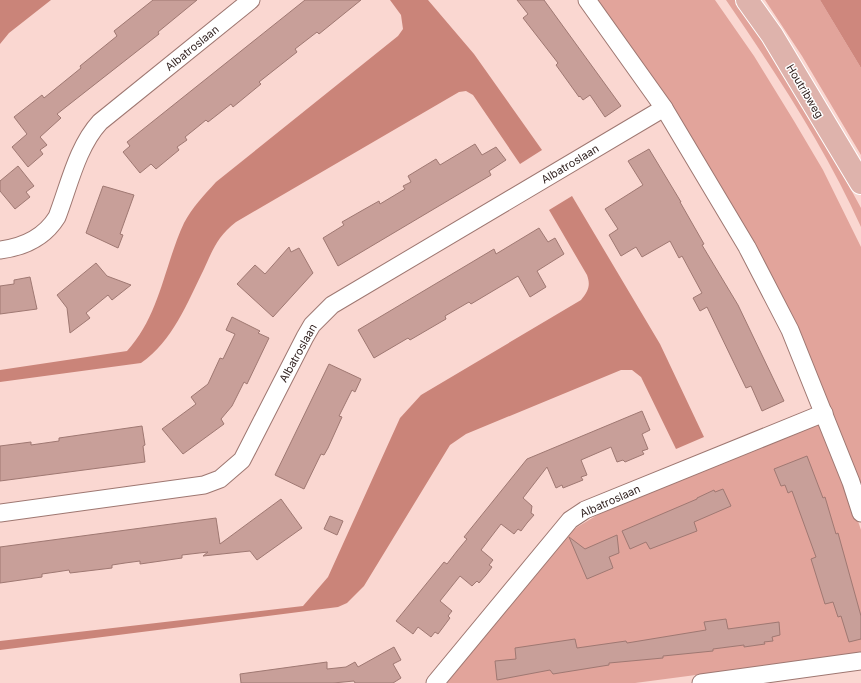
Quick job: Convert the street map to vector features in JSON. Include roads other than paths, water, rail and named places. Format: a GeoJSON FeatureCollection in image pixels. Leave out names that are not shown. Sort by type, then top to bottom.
{"type":"FeatureCollection","features":[{"type":"Feature","properties":{"kind":"main road","name":"Houtribweg"},"geometry":{"type":"LineString","coordinates":[[747,0],[772,35],[861,183]]}},
{"type":"Feature","properties":{"kind":"street","name":"Albatroslaan"},"geometry":{"type":"LineString","coordinates":[[0,250],[28,244],[50,228],[57,217],[84,145],[92,131],[100,122],[251,0]]}},
{"type":"Feature","properties":{"kind":"street"},"geometry":{"type":"LineString","coordinates":[[587,0],[664,108],[747,247],[790,330],[824,413],[861,513]]}},
{"type":"Feature","properties":{"kind":"street","name":"Albatroslaan"},"geometry":{"type":"LineString","coordinates":[[0,512],[204,485],[220,479],[242,460],[305,337],[312,325],[332,305],[664,108]]}},
{"type":"Feature","properties":{"kind":"street","name":"Albatroslaan"},"geometry":{"type":"LineString","coordinates":[[435,683],[570,520],[585,510],[824,413]]}},
{"type":"Feature","properties":{"kind":"street"},"geometry":{"type":"LineString","coordinates":[[701,683],[861,661]]}}]}
